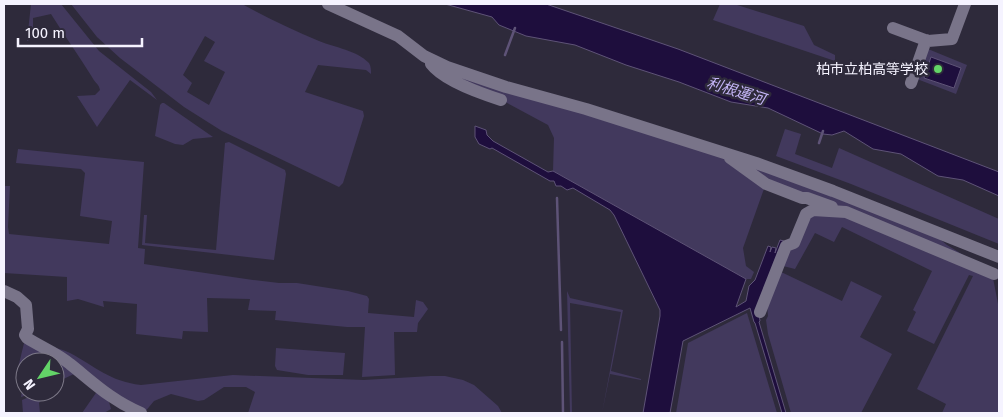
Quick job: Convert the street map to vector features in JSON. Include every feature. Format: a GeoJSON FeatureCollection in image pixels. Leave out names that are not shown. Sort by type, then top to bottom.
{"type":"FeatureCollection","features":[{"type":"Feature","properties":{"kind":"street"},"geometry":{"type":"LineString","coordinates":[[328,4],[398,36],[424,56],[447,67],[484,80],[586,109],[726,153],[834,191],[999,257]]}},
{"type":"Feature","properties":{"kind":"street"},"geometry":{"type":"LineString","coordinates":[[893,28],[926,40],[952,39],[965,4]]}},
{"type":"Feature","properties":{"kind":"street"},"geometry":{"type":"LineString","coordinates":[[911,83],[926,40]]}},
{"type":"Feature","properties":{"kind":"street"},"geometry":{"type":"LineString","coordinates":[[424,56],[444,76],[480,93],[501,100]]}},
{"type":"Feature","properties":{"kind":"street"},"geometry":{"type":"LineString","coordinates":[[726,153],[766,184],[846,212],[994,274]]}},
{"type":"Feature","properties":{"kind":"street"},"geometry":{"type":"LineString","coordinates":[[760,312],[786,246],[794,243],[806,214],[813,210],[846,212]]}},
{"type":"Feature","properties":{"kind":"street"},"geometry":{"type":"LineString","coordinates":[[4,291],[17,296],[26,305],[28,329],[25,335],[27,338],[70,364],[120,404],[141,413]]}},
{"type":"Feature","properties":{"kind":"street"},"geometry":{"type":"LineString","coordinates":[[111,397],[114,413]]}},
{"type":"Feature","properties":{"kind":"shaded area"},"geometry":{"type":"Polygon","coordinates":[[[31,4],[61,4],[99,51],[151,92],[157,100],[130,80],[97,127],[77,96],[95,95],[100,90],[98,85],[51,14],[33,18],[33,38],[27,41],[31,4]]]}},
{"type":"Feature","properties":{"kind":"shaded area"},"geometry":{"type":"Polygon","coordinates":[[[71,4],[242,4],[300,33],[358,55],[369,63],[371,74],[366,70],[318,65],[305,92],[363,111],[364,116],[343,183],[339,187],[222,131],[184,107],[120,58],[97,37],[71,4]],[[205,36],[183,75],[192,83],[187,92],[209,105],[225,72],[204,61],[215,42],[205,36]]]}},
{"type":"Feature","properties":{"kind":"shaded area"},"geometry":{"type":"Polygon","coordinates":[[[720,4],[734,4],[804,26],[814,45],[835,55],[835,61],[713,20],[720,4]]]}},
{"type":"Feature","properties":{"kind":"shaded area"},"geometry":{"type":"Polygon","coordinates":[[[928,49],[967,65],[956,94],[917,79],[928,49]]]}},
{"type":"Feature","properties":{"kind":"shaded area"},"geometry":{"type":"Polygon","coordinates":[[[438,66],[717,152],[765,186],[743,248],[746,266],[754,272],[751,279],[746,279],[553,171],[554,138],[548,125],[438,66]]]}},
{"type":"Feature","properties":{"kind":"shaded area"},"geometry":{"type":"Polygon","coordinates":[[[162,103],[213,137],[193,139],[183,145],[155,136],[160,105],[162,103]]]}},
{"type":"Feature","properties":{"kind":"shaded area"},"geometry":{"type":"Polygon","coordinates":[[[785,129],[801,134],[795,154],[832,168],[839,148],[999,219],[999,244],[776,156],[785,129]]]}},
{"type":"Feature","properties":{"kind":"shaded area"},"geometry":{"type":"Polygon","coordinates":[[[229,142],[285,170],[274,260],[142,245],[144,215],[147,215],[145,243],[216,250],[225,143],[229,142]]]}},
{"type":"Feature","properties":{"kind":"shaded area"},"geometry":{"type":"Polygon","coordinates":[[[18,149],[144,162],[138,248],[145,249],[144,264],[253,280],[297,283],[348,291],[367,296],[369,299],[368,313],[414,317],[416,300],[423,302],[428,309],[418,323],[417,332],[394,332],[395,375],[362,377],[365,327],[275,320],[276,311],[248,310],[250,299],[207,298],[208,332],[183,331],[182,339],[136,334],[137,304],[103,301],[104,307],[78,299],[67,301],[67,277],[4,273],[4,186],[10,186],[9,234],[109,244],[112,221],[80,216],[85,173],[81,169],[16,163],[18,149]]]}},
{"type":"Feature","properties":{"kind":"shaded area"},"geometry":{"type":"Polygon","coordinates":[[[735,158],[935,235],[947,245],[986,269],[782,187],[735,158]]]}},
{"type":"Feature","properties":{"kind":"shaded area"},"geometry":{"type":"Polygon","coordinates":[[[807,214],[846,214],[993,278],[999,309],[999,413],[942,413],[946,404],[917,389],[973,276],[969,275],[934,344],[907,331],[916,312],[913,310],[932,271],[842,227],[834,242],[815,233],[795,269],[779,265],[807,214]]]}},
{"type":"Feature","properties":{"kind":"shaded area"},"geometry":{"type":"Polygon","coordinates":[[[779,271],[842,301],[851,281],[882,296],[860,337],[892,354],[861,413],[791,413],[768,334],[766,320],[768,316],[767,305],[779,271]]]}},
{"type":"Feature","properties":{"kind":"shaded area"},"geometry":{"type":"Polygon","coordinates":[[[567,291],[570,298],[623,310],[611,371],[641,380],[610,374],[602,413],[621,312],[570,303],[572,413],[570,413],[567,291]]]}},
{"type":"Feature","properties":{"kind":"shaded area"},"geometry":{"type":"Polygon","coordinates":[[[747,313],[777,413],[676,413],[688,343],[747,313]]]}},
{"type":"Feature","properties":{"kind":"shaded area"},"geometry":{"type":"Polygon","coordinates":[[[25,339],[44,352],[22,352],[25,339]]]}},
{"type":"Feature","properties":{"kind":"shaded area"},"geometry":{"type":"Polygon","coordinates":[[[36,343],[66,351],[111,377],[141,385],[233,375],[364,380],[445,376],[463,380],[474,385],[498,406],[502,413],[248,413],[255,392],[246,387],[224,387],[204,400],[198,401],[171,394],[154,401],[144,413],[65,362],[65,352],[50,352],[36,343]]]}},
{"type":"Feature","properties":{"kind":"shaded area"},"geometry":{"type":"Polygon","coordinates":[[[276,348],[345,353],[343,375],[308,375],[277,370],[275,366],[276,348]]]}},
{"type":"Feature","properties":{"kind":"shaded area"},"geometry":{"type":"Polygon","coordinates":[[[65,366],[76,373],[65,378],[65,366]]]}},
{"type":"Feature","properties":{"kind":"shaded area"},"geometry":{"type":"Polygon","coordinates":[[[98,390],[109,402],[111,409],[104,413],[82,413],[98,390]]]}},
{"type":"Feature","properties":{"kind":"shaded area"},"geometry":{"type":"Polygon","coordinates":[[[22,402],[40,402],[40,413],[23,413],[22,402]]]}},
{"type":"Feature","properties":{"kind":"water","name":"利根運河"},"geometry":{"type":"Polygon","coordinates":[[[445,4],[546,4],[678,49],[999,172],[999,196],[963,180],[938,176],[901,154],[873,149],[844,131],[832,135],[823,134],[768,108],[731,102],[575,45],[526,36],[499,25],[492,17],[445,4]]]}},
{"type":"Feature","properties":{"kind":"water"},"geometry":{"type":"Polygon","coordinates":[[[931,57],[961,68],[954,88],[924,78],[931,57]]]}},
{"type":"Feature","properties":{"kind":"water"},"geometry":{"type":"Polygon","coordinates":[[[475,126],[486,130],[487,135],[493,141],[548,172],[553,171],[746,279],[736,307],[746,301],[749,286],[755,280],[768,246],[771,247],[770,252],[772,247],[776,248],[775,253],[780,240],[784,241],[759,314],[759,322],[786,413],[782,413],[750,308],[683,341],[670,413],[643,413],[660,310],[614,215],[610,210],[573,188],[567,190],[561,186],[556,186],[554,181],[550,181],[492,148],[490,149],[479,144],[475,137],[475,126]]]}},
{"type":"Feature","properties":{"kind":"waterway"},"geometry":{"type":"LineString","coordinates":[[505,55],[515,28]]}},
{"type":"Feature","properties":{"kind":"waterway"},"geometry":{"type":"LineString","coordinates":[[819,143],[823,131]]}},
{"type":"Feature","properties":{"kind":"waterway"},"geometry":{"type":"LineString","coordinates":[[557,198],[561,330]]}},
{"type":"Feature","properties":{"kind":"waterway"},"geometry":{"type":"LineString","coordinates":[[562,342],[563,413]]}},
{"type":"Feature","properties":{"kind":"place","name":"柏市立柏高等学校"},"geometry":{"type":"Point","coordinates":[938,69]}}]}
